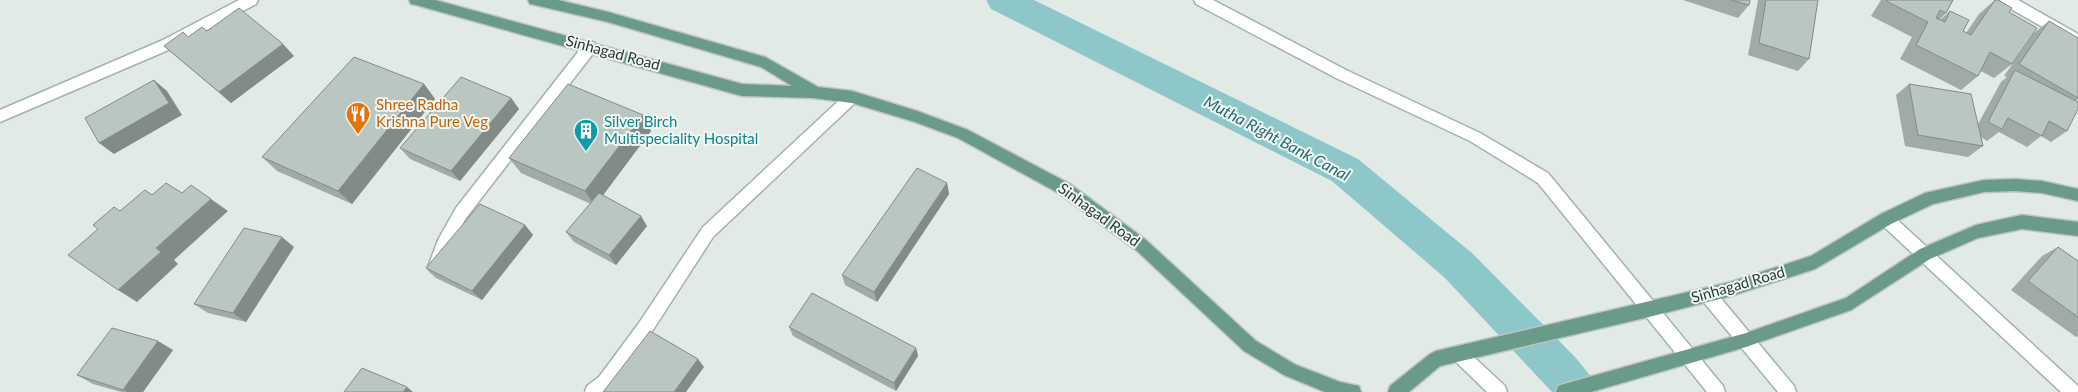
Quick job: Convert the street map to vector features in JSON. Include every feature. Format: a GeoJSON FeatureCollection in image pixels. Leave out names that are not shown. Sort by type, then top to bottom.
{"type":"FeatureCollection","features":[{"type":"Feature","properties":{"kind":"main road","name":"Sinhagad Road"},"geometry":{"type":"LineString","coordinates":[[416,0],[742,90],[813,92],[852,97],[917,117],[963,134],[1034,170],[1065,189],[1140,246],[1250,346],[1290,370],[1340,390],[1354,392]]}},
{"type":"Feature","properties":{"kind":"main road","name":"Sinhagad Road"},"geometry":{"type":"LineString","coordinates":[[536,0],[608,17],[765,63],[813,92]]}},
{"type":"Feature","properties":{"kind":"main road","name":"Sinhagad Road"},"geometry":{"type":"LineString","coordinates":[[1396,392],[1436,359],[1650,310],[1708,295],[1815,262],[1886,219],[1930,198],[1984,186],[2016,185],[2042,186],[2078,195]]}},
{"type":"Feature","properties":{"kind":"main road"},"geometry":{"type":"LineString","coordinates":[[1564,392],[1746,340],[1851,303],[1925,254],[1976,232],[2022,222],[2078,229]]}},
{"type":"Feature","properties":{"kind":"street"},"geometry":{"type":"LineString","coordinates":[[0,116],[168,44],[251,0]]}},
{"type":"Feature","properties":{"kind":"street"},"geometry":{"type":"LineString","coordinates":[[1201,0],[1341,74],[1475,136],[1542,178],[1717,392]]}},
{"type":"Feature","properties":{"kind":"street"},"geometry":{"type":"LineString","coordinates":[[2007,0],[2078,41]]}},
{"type":"Feature","properties":{"kind":"street"},"geometry":{"type":"LineString","coordinates":[[436,268],[443,245],[461,213],[590,47]]}},
{"type":"Feature","properties":{"kind":"street"},"geometry":{"type":"LineString","coordinates":[[592,392],[606,382],[645,328],[708,232],[852,97]]}},
{"type":"Feature","properties":{"kind":"street"},"geometry":{"type":"LineString","coordinates":[[1886,219],[2073,392]]}},
{"type":"Feature","properties":{"kind":"street"},"geometry":{"type":"LineString","coordinates":[[1708,295],[1788,392]]}},
{"type":"Feature","properties":{"kind":"street"},"geometry":{"type":"LineString","coordinates":[[1459,354],[1499,392]]}},
{"type":"Feature","properties":{"kind":"building"},"geometry":{"type":"Polygon","coordinates":[[[1731,0],[1750,0],[1749,5],[1731,0]]]}},
{"type":"Feature","properties":{"kind":"building"},"geometry":{"type":"Polygon","coordinates":[[[1766,0],[1818,0],[1809,59],[1759,43],[1766,0]]]}},
{"type":"Feature","properties":{"kind":"building"},"geometry":{"type":"Polygon","coordinates":[[[1887,0],[1953,0],[1946,13],[1940,10],[1936,18],[1945,22],[1950,11],[1969,20],[1963,31],[1971,35],[1995,0],[1998,0],[2012,8],[2009,12],[2037,28],[2012,64],[1990,52],[1978,76],[1916,45],[1928,22],[1887,0]]]}},
{"type":"Feature","properties":{"kind":"building"},"geometry":{"type":"Polygon","coordinates":[[[239,8],[283,44],[219,92],[164,46],[183,32],[188,37],[202,27],[207,31],[239,8]]]}},
{"type":"Feature","properties":{"kind":"building"},"geometry":{"type":"Polygon","coordinates":[[[2049,21],[2078,38],[2078,98],[2019,64],[2049,21]]]}},
{"type":"Feature","properties":{"kind":"building","name":"Shree Radha Krishna Pure Veg"},"geometry":{"type":"Polygon","coordinates":[[[354,57],[424,84],[338,191],[262,157],[354,57]]]}},
{"type":"Feature","properties":{"kind":"building"},"geometry":{"type":"Polygon","coordinates":[[[2015,70],[2078,102],[2078,109],[2067,131],[2049,121],[2042,136],[2008,118],[2002,129],[1988,122],[2015,70]]]}},
{"type":"Feature","properties":{"kind":"building"},"geometry":{"type":"Polygon","coordinates":[[[461,77],[511,98],[451,171],[400,148],[461,77]]]}},
{"type":"Feature","properties":{"kind":"building"},"geometry":{"type":"Polygon","coordinates":[[[154,80],[169,103],[99,143],[85,118],[154,80]]]}},
{"type":"Feature","properties":{"kind":"building","name":"Silver Birch Multispeciality Hospital"},"geometry":{"type":"Polygon","coordinates":[[[568,84],[643,115],[585,191],[509,158],[568,84]]]}},
{"type":"Feature","properties":{"kind":"building"},"geometry":{"type":"Polygon","coordinates":[[[1909,84],[1971,94],[1983,146],[1918,135],[1909,84]]]}},
{"type":"Feature","properties":{"kind":"building"},"geometry":{"type":"Polygon","coordinates":[[[917,168],[947,183],[874,292],[842,275],[917,168]]]}},
{"type":"Feature","properties":{"kind":"building"},"geometry":{"type":"Polygon","coordinates":[[[166,183],[182,193],[191,185],[211,199],[156,248],[161,252],[118,290],[68,255],[98,229],[93,225],[114,207],[120,211],[145,190],[152,195],[166,183]]]}},
{"type":"Feature","properties":{"kind":"building"},"geometry":{"type":"Polygon","coordinates":[[[599,193],[641,216],[609,255],[566,232],[599,193]]]}},
{"type":"Feature","properties":{"kind":"building"},"geometry":{"type":"Polygon","coordinates":[[[480,204],[525,225],[472,291],[426,268],[480,204]]]}},
{"type":"Feature","properties":{"kind":"building"},"geometry":{"type":"Polygon","coordinates":[[[244,228],[282,237],[233,313],[194,304],[244,228]]]}},
{"type":"Feature","properties":{"kind":"building"},"geometry":{"type":"Polygon","coordinates":[[[2058,247],[2078,261],[2078,317],[2028,281],[2058,247]]]}},
{"type":"Feature","properties":{"kind":"building"},"geometry":{"type":"Polygon","coordinates":[[[812,293],[916,348],[894,383],[789,327],[812,293]]]}},
{"type":"Feature","properties":{"kind":"building"},"geometry":{"type":"Polygon","coordinates":[[[112,328],[158,341],[123,390],[77,375],[112,328]]]}},
{"type":"Feature","properties":{"kind":"building"},"geometry":{"type":"Polygon","coordinates":[[[650,331],[698,359],[674,392],[603,392],[650,331]]]}},
{"type":"Feature","properties":{"kind":"building"},"geometry":{"type":"Polygon","coordinates":[[[362,368],[407,387],[403,392],[344,392],[362,368]]]}},
{"type":"Feature","properties":{"kind":"waterway","name":"Mutha Right Bank Canal"},"geometry":{"type":"LineString","coordinates":[[1003,0],[1345,170],[1459,266],[1562,372],[1577,392]]}},
{"type":"Feature","properties":{"kind":"place","name":"Shree Radha Krishna Pure Veg"},"geometry":{"type":"Point","coordinates":[358,135]}},
{"type":"Feature","properties":{"kind":"place","name":"Silver Birch Multispeciality Hospital"},"geometry":{"type":"Point","coordinates":[586,152]}}]}
